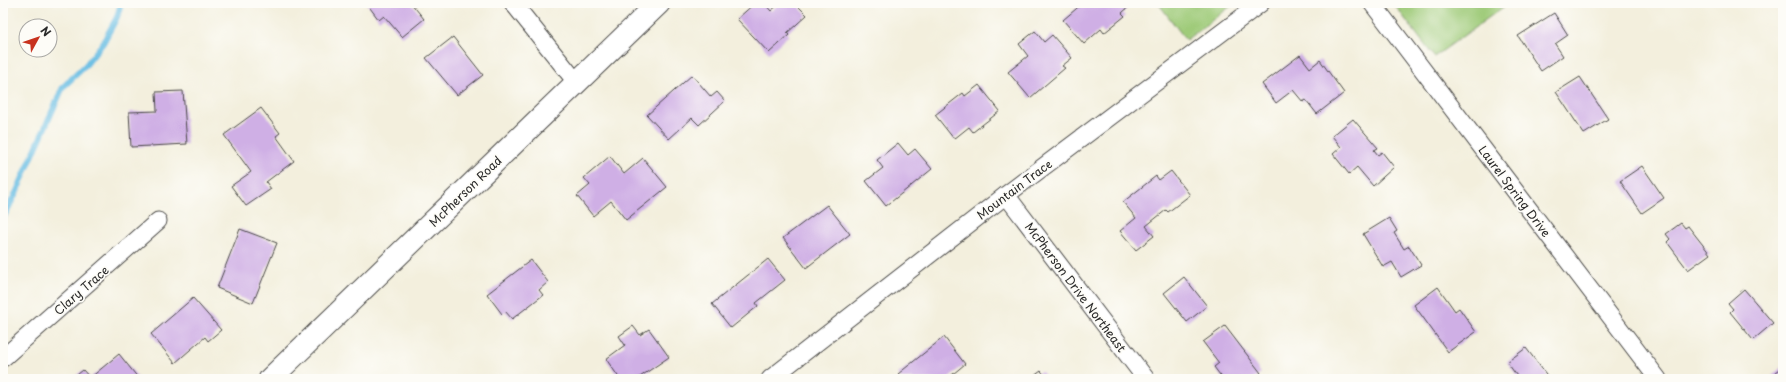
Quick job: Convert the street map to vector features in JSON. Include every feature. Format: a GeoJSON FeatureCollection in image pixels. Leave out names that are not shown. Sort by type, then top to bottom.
{"type":"FeatureCollection","features":[{"type":"Feature","properties":{"kind":"street"},"geometry":{"type":"LineString","coordinates":[[513,3],[577,83]]}},
{"type":"Feature","properties":{"kind":"street","name":"McPherson Road"},"geometry":{"type":"LineString","coordinates":[[270,379],[659,3]]}},
{"type":"Feature","properties":{"kind":"street","name":"Mountain Trace"},"geometry":{"type":"LineString","coordinates":[[770,379],[1006,195],[1261,3]]}},
{"type":"Feature","properties":{"kind":"street","name":"Laurel Spring Drive"},"geometry":{"type":"LineString","coordinates":[[1372,3],[1658,379]]}},
{"type":"Feature","properties":{"kind":"street","name":"McPherson Drive Northeast"},"geometry":{"type":"LineString","coordinates":[[1006,195],[1146,379]]}},
{"type":"Feature","properties":{"kind":"street","name":"Clary Trace"},"geometry":{"type":"LineString","coordinates":[[3,358],[158,221]]}},
{"type":"Feature","properties":{"kind":"green space"},"geometry":{"type":"Polygon","coordinates":[[[1158,3],[1235,3],[1186,40],[1158,3]]]}},
{"type":"Feature","properties":{"kind":"green space"},"geometry":{"type":"Polygon","coordinates":[[[1393,3],[1509,3],[1434,57],[1393,3]]]}},
{"type":"Feature","properties":{"kind":"building"},"geometry":{"type":"Polygon","coordinates":[[[411,3],[424,19],[402,37],[384,16],[379,20],[367,4],[411,3]]]}},
{"type":"Feature","properties":{"kind":"building"},"geometry":{"type":"Polygon","coordinates":[[[755,3],[764,3],[771,11],[780,3],[795,3],[807,15],[787,33],[789,35],[769,53],[737,19],[755,3]]]}},
{"type":"Feature","properties":{"kind":"building"},"geometry":{"type":"Polygon","coordinates":[[[1083,3],[1133,3],[1122,13],[1125,16],[1104,33],[1101,29],[1084,44],[1063,20],[1083,3]]]}},
{"type":"Feature","properties":{"kind":"building"},"geometry":{"type":"Polygon","coordinates":[[[1554,13],[1568,35],[1555,44],[1563,56],[1541,71],[1518,36],[1554,13]]]}},
{"type":"Feature","properties":{"kind":"building"},"geometry":{"type":"Polygon","coordinates":[[[1035,31],[1044,42],[1052,35],[1072,58],[1062,66],[1065,68],[1030,98],[1008,72],[1028,56],[1019,44],[1035,31]]]}},
{"type":"Feature","properties":{"kind":"building"},"geometry":{"type":"Polygon","coordinates":[[[453,37],[483,75],[457,95],[426,58],[453,37]]]}},
{"type":"Feature","properties":{"kind":"building"},"geometry":{"type":"Polygon","coordinates":[[[1300,55],[1310,68],[1320,60],[1344,93],[1317,114],[1306,100],[1303,102],[1293,90],[1276,103],[1262,84],[1300,55]]]}},
{"type":"Feature","properties":{"kind":"building"},"geometry":{"type":"Polygon","coordinates":[[[692,75],[711,97],[717,92],[725,101],[699,125],[692,118],[669,139],[647,115],[692,75]]]}},
{"type":"Feature","properties":{"kind":"building"},"geometry":{"type":"Polygon","coordinates":[[[1580,77],[1608,119],[1584,134],[1556,92],[1580,77]]]}},
{"type":"Feature","properties":{"kind":"building"},"geometry":{"type":"Polygon","coordinates":[[[979,85],[1000,111],[973,132],[969,127],[954,139],[935,115],[963,93],[965,96],[979,85]]]}},
{"type":"Feature","properties":{"kind":"building"},"geometry":{"type":"Polygon","coordinates":[[[183,91],[187,144],[131,147],[129,112],[157,111],[156,92],[183,91]]]}},
{"type":"Feature","properties":{"kind":"building"},"geometry":{"type":"Polygon","coordinates":[[[261,108],[280,133],[276,136],[294,161],[266,182],[271,189],[246,206],[231,186],[251,172],[224,135],[261,108]]]}},
{"type":"Feature","properties":{"kind":"building"},"geometry":{"type":"Polygon","coordinates":[[[1353,119],[1378,148],[1374,150],[1378,155],[1382,152],[1394,167],[1373,186],[1357,167],[1349,174],[1333,154],[1341,147],[1332,136],[1353,119]]]}},
{"type":"Feature","properties":{"kind":"building"},"geometry":{"type":"Polygon","coordinates":[[[898,143],[908,155],[915,149],[932,169],[886,206],[866,181],[883,168],[877,160],[898,143]]]}},
{"type":"Feature","properties":{"kind":"building"},"geometry":{"type":"Polygon","coordinates":[[[610,156],[624,174],[643,158],[667,187],[626,220],[611,201],[593,216],[577,196],[590,185],[584,178],[610,156]]]}},
{"type":"Feature","properties":{"kind":"building"},"geometry":{"type":"Polygon","coordinates":[[[1642,166],[1664,198],[1642,213],[1620,181],[1642,166]]]}},
{"type":"Feature","properties":{"kind":"building"},"geometry":{"type":"Polygon","coordinates":[[[1171,171],[1190,195],[1168,212],[1166,210],[1146,226],[1154,236],[1136,250],[1120,231],[1136,218],[1123,202],[1156,176],[1159,180],[1171,171]]]}},
{"type":"Feature","properties":{"kind":"building"},"geometry":{"type":"Polygon","coordinates":[[[827,205],[850,234],[806,268],[783,238],[827,205]]]}},
{"type":"Feature","properties":{"kind":"building"},"geometry":{"type":"Polygon","coordinates":[[[1389,218],[1397,231],[1394,233],[1404,249],[1409,246],[1421,265],[1401,277],[1392,262],[1383,267],[1363,234],[1389,218]]]}},
{"type":"Feature","properties":{"kind":"building"},"geometry":{"type":"Polygon","coordinates":[[[1681,223],[1685,228],[1688,226],[1710,254],[1688,270],[1667,242],[1670,239],[1666,234],[1681,223]]]}},
{"type":"Feature","properties":{"kind":"building"},"geometry":{"type":"Polygon","coordinates":[[[240,229],[277,243],[253,303],[217,288],[240,229]]]}},
{"type":"Feature","properties":{"kind":"building"},"geometry":{"type":"Polygon","coordinates":[[[768,259],[785,280],[756,303],[758,306],[731,328],[712,304],[768,259]]]}},
{"type":"Feature","properties":{"kind":"building"},"geometry":{"type":"Polygon","coordinates":[[[531,260],[548,282],[539,290],[543,295],[512,319],[505,311],[502,314],[487,294],[531,260]]]}},
{"type":"Feature","properties":{"kind":"building"},"geometry":{"type":"Polygon","coordinates":[[[1184,277],[1207,306],[1187,322],[1164,293],[1184,277]]]}},
{"type":"Feature","properties":{"kind":"building"},"geometry":{"type":"Polygon","coordinates":[[[1438,287],[1455,311],[1459,308],[1476,332],[1448,352],[1414,305],[1438,287]]]}},
{"type":"Feature","properties":{"kind":"building"},"geometry":{"type":"Polygon","coordinates":[[[1744,289],[1773,323],[1753,340],[1730,312],[1733,309],[1728,303],[1744,289]]]}},
{"type":"Feature","properties":{"kind":"building"},"geometry":{"type":"Polygon","coordinates":[[[193,298],[221,330],[208,341],[205,337],[175,363],[151,334],[193,298]]]}},
{"type":"Feature","properties":{"kind":"building"},"geometry":{"type":"Polygon","coordinates":[[[633,326],[640,335],[649,329],[669,357],[637,379],[620,379],[606,359],[625,345],[619,336],[633,326]]]}},
{"type":"Feature","properties":{"kind":"building"},"geometry":{"type":"Polygon","coordinates":[[[1225,326],[1261,373],[1253,379],[1223,379],[1214,367],[1219,363],[1203,342],[1225,326]]]}},
{"type":"Feature","properties":{"kind":"building"},"geometry":{"type":"Polygon","coordinates":[[[944,337],[965,364],[947,379],[902,379],[898,374],[944,337]]]}},
{"type":"Feature","properties":{"kind":"building"},"geometry":{"type":"Polygon","coordinates":[[[1526,348],[1549,378],[1548,379],[1519,379],[1507,362],[1526,348]]]}},
{"type":"Feature","properties":{"kind":"building"},"geometry":{"type":"Polygon","coordinates":[[[119,354],[139,379],[72,379],[83,370],[90,378],[119,354]]]}},
{"type":"Feature","properties":{"kind":"building"},"geometry":{"type":"Polygon","coordinates":[[[1783,367],[1783,379],[1775,379],[1772,375],[1783,367]]]}},
{"type":"Feature","properties":{"kind":"building"},"geometry":{"type":"Polygon","coordinates":[[[1041,371],[1048,379],[1030,379],[1041,371]]]}},
{"type":"Feature","properties":{"kind":"waterway"},"geometry":{"type":"LineString","coordinates":[[3,218],[16,193],[63,87],[85,66],[103,43],[117,17],[121,3]]}}]}
